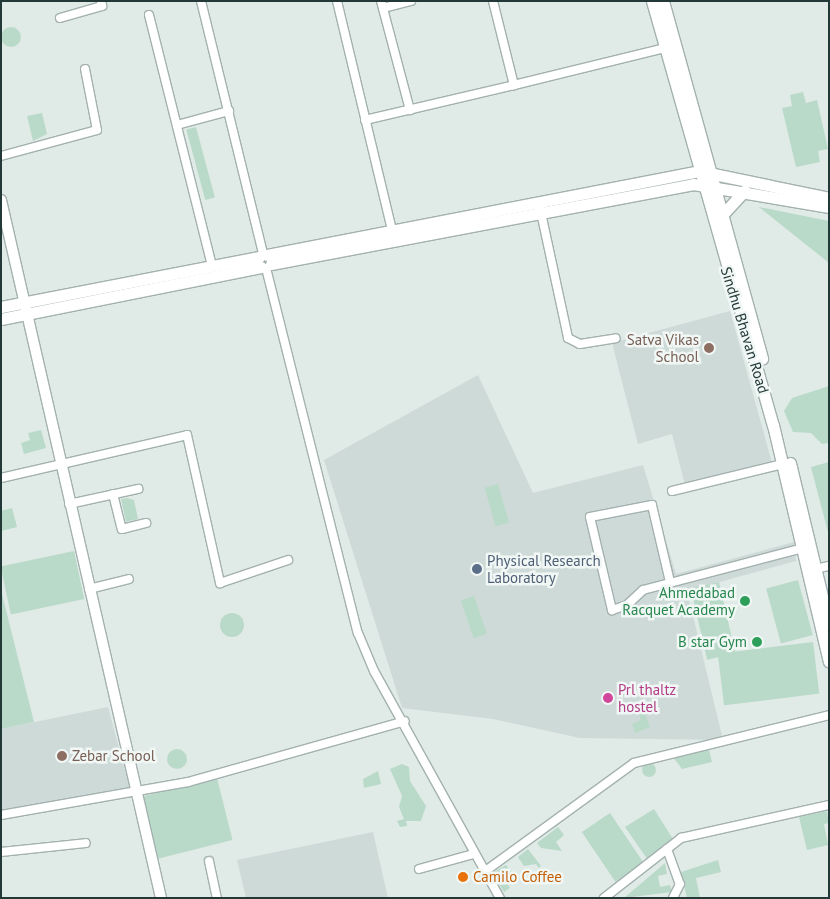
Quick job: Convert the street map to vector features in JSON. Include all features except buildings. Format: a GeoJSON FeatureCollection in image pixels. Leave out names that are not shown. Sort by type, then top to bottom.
{"type":"FeatureCollection","features":[{"type":"Feature","properties":{"kind":"main road","name":"Sindhu Bhavan Road"},"geometry":{"type":"LineString","coordinates":[[652,1],[665,48],[707,178],[722,215],[807,547],[829,661]]}},
{"type":"Feature","properties":{"kind":"main road","name":"Sindhu Bhavan Road"},"geometry":{"type":"LineString","coordinates":[[663,1],[707,178],[807,547]]}},
{"type":"Feature","properties":{"kind":"main road"},"geometry":{"type":"LineString","coordinates":[[707,178],[744,191],[829,207]]}},
{"type":"Feature","properties":{"kind":"main road"},"geometry":{"type":"LineString","coordinates":[[1,306],[25,308],[539,207],[707,178],[829,198]]}},
{"type":"Feature","properties":{"kind":"main road"},"geometry":{"type":"LineString","coordinates":[[722,215],[744,191]]}},
{"type":"Feature","properties":{"kind":"main road"},"geometry":{"type":"LineString","coordinates":[[1,319],[25,308],[212,265],[264,261]]}},
{"type":"Feature","properties":{"kind":"main road","name":"Sindhu Bhavan Road"},"geometry":{"type":"LineString","coordinates":[[812,570],[829,625]]}},
{"type":"Feature","properties":{"kind":"street"},"geometry":{"type":"LineString","coordinates":[[60,18],[102,6],[101,1]]}},
{"type":"Feature","properties":{"kind":"street"},"geometry":{"type":"LineString","coordinates":[[201,1],[264,261],[358,633],[374,672],[405,721],[474,854],[500,898]]}},
{"type":"Feature","properties":{"kind":"street"},"geometry":{"type":"LineString","coordinates":[[337,1],[394,235]]}},
{"type":"Feature","properties":{"kind":"street"},"geometry":{"type":"LineString","coordinates":[[410,110],[382,5],[411,1]]}},
{"type":"Feature","properties":{"kind":"street"},"geometry":{"type":"LineString","coordinates":[[493,1],[514,85]]}},
{"type":"Feature","properties":{"kind":"street"},"geometry":{"type":"LineString","coordinates":[[149,15],[212,265]]}},
{"type":"Feature","properties":{"kind":"street"},"geometry":{"type":"LineString","coordinates":[[366,120],[665,48]]}},
{"type":"Feature","properties":{"kind":"street"},"geometry":{"type":"LineString","coordinates":[[1,156],[97,130],[85,69]]}},
{"type":"Feature","properties":{"kind":"street"},"geometry":{"type":"LineString","coordinates":[[177,125],[229,111]]}},
{"type":"Feature","properties":{"kind":"street"},"geometry":{"type":"LineString","coordinates":[[1,200],[69,504],[161,898]]}},
{"type":"Feature","properties":{"kind":"street"},"geometry":{"type":"LineString","coordinates":[[539,207],[568,338],[580,344],[616,338]]}},
{"type":"Feature","properties":{"kind":"street"},"geometry":{"type":"LineString","coordinates":[[1,478],[60,462],[187,435],[220,584],[288,560]]}},
{"type":"Feature","properties":{"kind":"street"},"geometry":{"type":"LineString","coordinates":[[672,491],[783,464]]}},
{"type":"Feature","properties":{"kind":"street"},"geometry":{"type":"LineString","coordinates":[[69,504],[138,489]]}},
{"type":"Feature","properties":{"kind":"street"},"geometry":{"type":"LineString","coordinates":[[113,494],[122,529],[146,523]]}},
{"type":"Feature","properties":{"kind":"street"},"geometry":{"type":"LineString","coordinates":[[670,582],[652,505],[590,516],[612,610],[627,605],[643,590],[807,547]]}},
{"type":"Feature","properties":{"kind":"street"},"geometry":{"type":"LineString","coordinates":[[812,570],[829,566]]}},
{"type":"Feature","properties":{"kind":"street"},"geometry":{"type":"LineString","coordinates":[[89,589],[128,579]]}},
{"type":"Feature","properties":{"kind":"street"},"geometry":{"type":"LineString","coordinates":[[484,872],[634,763],[829,715]]}},
{"type":"Feature","properties":{"kind":"street"},"geometry":{"type":"LineString","coordinates":[[1,815],[137,794],[279,759],[405,721]]}},
{"type":"Feature","properties":{"kind":"street"},"geometry":{"type":"LineString","coordinates":[[604,898],[681,838],[829,805]]}},
{"type":"Feature","properties":{"kind":"street"},"geometry":{"type":"LineString","coordinates":[[1,852],[86,843]]}},
{"type":"Feature","properties":{"kind":"street"},"geometry":{"type":"LineString","coordinates":[[667,849],[680,884],[674,898]]}},
{"type":"Feature","properties":{"kind":"street"},"geometry":{"type":"LineString","coordinates":[[419,869],[474,854]]}},
{"type":"Feature","properties":{"kind":"street"},"geometry":{"type":"LineString","coordinates":[[208,861],[217,898]]}},
{"type":"Feature","properties":{"kind":"shaded area"},"geometry":{"type":"Polygon","coordinates":[[[730,311],[772,463],[685,485],[672,434],[638,444],[612,343],[730,311]]]}},
{"type":"Feature","properties":{"kind":"shaded area"},"geometry":{"type":"Polygon","coordinates":[[[478,375],[533,493],[643,465],[676,574],[794,542],[796,561],[687,591],[723,740],[580,738],[493,719],[402,708],[324,460],[478,375]]]}},
{"type":"Feature","properties":{"kind":"shaded area"},"geometry":{"type":"Polygon","coordinates":[[[108,707],[130,789],[1,811],[1,729],[108,707]]]}},
{"type":"Feature","properties":{"kind":"shaded area"},"geometry":{"type":"Polygon","coordinates":[[[373,832],[388,898],[246,898],[237,860],[373,832]]]}},
{"type":"Feature","properties":{"kind":"green space"},"geometry":{"type":"Polygon","coordinates":[[[11,27],[18,30],[21,37],[18,44],[11,47],[4,44],[1,37],[4,30],[11,27]]]}},
{"type":"Feature","properties":{"kind":"green space"},"geometry":{"type":"Polygon","coordinates":[[[803,92],[806,103],[817,100],[828,149],[818,151],[820,162],[796,167],[782,108],[792,106],[790,95],[803,92]]]}},
{"type":"Feature","properties":{"kind":"green space"},"geometry":{"type":"Polygon","coordinates":[[[42,113],[47,134],[33,141],[27,116],[42,113]]]}},
{"type":"Feature","properties":{"kind":"green space"},"geometry":{"type":"Polygon","coordinates":[[[196,127],[215,198],[205,200],[186,130],[196,127]]]}},
{"type":"Feature","properties":{"kind":"green space"},"geometry":{"type":"Polygon","coordinates":[[[759,207],[829,221],[829,263],[759,207]]]}},
{"type":"Feature","properties":{"kind":"green space"},"geometry":{"type":"Polygon","coordinates":[[[829,386],[829,443],[822,444],[811,433],[793,432],[784,411],[792,398],[829,386]]]}},
{"type":"Feature","properties":{"kind":"green space"},"geometry":{"type":"Polygon","coordinates":[[[41,430],[46,448],[24,454],[21,443],[30,440],[28,433],[41,430]]]}},
{"type":"Feature","properties":{"kind":"green space"},"geometry":{"type":"Polygon","coordinates":[[[829,462],[829,536],[811,467],[829,462]]]}},
{"type":"Feature","properties":{"kind":"green space"},"geometry":{"type":"Polygon","coordinates":[[[498,484],[509,522],[496,526],[485,488],[498,484]]]}},
{"type":"Feature","properties":{"kind":"green space"},"geometry":{"type":"Polygon","coordinates":[[[121,499],[134,500],[138,519],[126,522],[121,499]]]}},
{"type":"Feature","properties":{"kind":"green space"},"geometry":{"type":"Polygon","coordinates":[[[12,508],[17,527],[1,531],[1,511],[12,508]]]}},
{"type":"Feature","properties":{"kind":"green space"},"geometry":{"type":"Polygon","coordinates":[[[74,551],[84,599],[11,615],[1,567],[74,551]]]}},
{"type":"Feature","properties":{"kind":"green space"},"geometry":{"type":"Polygon","coordinates":[[[798,580],[813,635],[781,644],[766,589],[798,580]]]}},
{"type":"Feature","properties":{"kind":"green space"},"geometry":{"type":"Polygon","coordinates":[[[719,582],[735,653],[707,660],[691,589],[719,582]]]}},
{"type":"Feature","properties":{"kind":"green space"},"geometry":{"type":"Polygon","coordinates":[[[1,590],[34,722],[1,729],[1,590]]]}},
{"type":"Feature","properties":{"kind":"green space"},"geometry":{"type":"Polygon","coordinates":[[[474,596],[487,634],[474,638],[461,601],[474,596]]]}},
{"type":"Feature","properties":{"kind":"green space"},"geometry":{"type":"Polygon","coordinates":[[[232,613],[241,616],[244,625],[241,634],[232,637],[223,634],[220,625],[223,616],[232,613]]]}},
{"type":"Feature","properties":{"kind":"green space"},"geometry":{"type":"Polygon","coordinates":[[[813,642],[819,694],[724,705],[718,654],[813,642]]]}},
{"type":"Feature","properties":{"kind":"green space"},"geometry":{"type":"Polygon","coordinates":[[[643,708],[650,727],[635,733],[632,724],[641,720],[638,710],[643,708]]]}},
{"type":"Feature","properties":{"kind":"green space"},"geometry":{"type":"Polygon","coordinates":[[[177,749],[184,752],[187,759],[184,766],[177,769],[170,766],[167,759],[170,752],[177,749]]]}},
{"type":"Feature","properties":{"kind":"green space"},"geometry":{"type":"Polygon","coordinates":[[[709,750],[712,762],[682,769],[673,757],[709,750]]]}},
{"type":"Feature","properties":{"kind":"green space"},"geometry":{"type":"Polygon","coordinates":[[[646,763],[652,763],[656,770],[652,777],[646,777],[642,773],[642,767],[646,763]]]}},
{"type":"Feature","properties":{"kind":"green space"},"geometry":{"type":"Polygon","coordinates":[[[402,764],[409,767],[410,781],[426,806],[421,821],[406,821],[407,826],[400,827],[397,821],[404,819],[399,807],[402,796],[390,769],[402,764]]]}},
{"type":"Feature","properties":{"kind":"green space"},"geometry":{"type":"Polygon","coordinates":[[[378,771],[381,784],[364,788],[363,779],[378,771]]]}},
{"type":"Feature","properties":{"kind":"green space"},"geometry":{"type":"Polygon","coordinates":[[[217,778],[232,840],[156,859],[140,797],[217,778]]]}},
{"type":"Feature","properties":{"kind":"green space"},"geometry":{"type":"Polygon","coordinates":[[[654,809],[673,839],[648,860],[625,827],[654,809]]]}},
{"type":"Feature","properties":{"kind":"green space"},"geometry":{"type":"Polygon","coordinates":[[[827,811],[829,823],[824,824],[828,845],[807,850],[799,817],[827,811]]]}},
{"type":"Feature","properties":{"kind":"green space"},"geometry":{"type":"Polygon","coordinates":[[[610,813],[644,863],[615,882],[582,832],[610,813]]]}},
{"type":"Feature","properties":{"kind":"green space"},"geometry":{"type":"Polygon","coordinates":[[[558,827],[564,835],[556,842],[562,851],[541,848],[537,843],[558,827]]]}},
{"type":"Feature","properties":{"kind":"green space"},"geometry":{"type":"Polygon","coordinates":[[[528,849],[541,866],[539,868],[536,864],[524,866],[518,857],[528,849]]]}},
{"type":"Feature","properties":{"kind":"green space"},"geometry":{"type":"Polygon","coordinates":[[[718,860],[721,872],[696,878],[700,898],[687,898],[681,872],[718,860]]]}},
{"type":"Feature","properties":{"kind":"green space"},"geometry":{"type":"Polygon","coordinates":[[[665,863],[667,874],[658,876],[660,887],[670,885],[672,892],[624,898],[665,863]]]}},
{"type":"Feature","properties":{"kind":"green space"},"geometry":{"type":"Polygon","coordinates":[[[506,865],[511,872],[504,877],[510,888],[504,892],[492,873],[506,865]]]}},
{"type":"Feature","properties":{"kind":"place","name":"Satva Vikas School"},"geometry":{"type":"Point","coordinates":[709,348]}},
{"type":"Feature","properties":{"kind":"place","name":"Physical Research Laboratory"},"geometry":{"type":"Point","coordinates":[477,569]}},
{"type":"Feature","properties":{"kind":"place","name":"Ahmedabad Racquet Academy"},"geometry":{"type":"Point","coordinates":[745,601]}},
{"type":"Feature","properties":{"kind":"place","name":"B star Gym"},"geometry":{"type":"Point","coordinates":[757,642]}},
{"type":"Feature","properties":{"kind":"place","name":"Prl thaltz hostel"},"geometry":{"type":"Point","coordinates":[608,698]}},
{"type":"Feature","properties":{"kind":"place","name":"Zebar School"},"geometry":{"type":"Point","coordinates":[62,756]}},
{"type":"Feature","properties":{"kind":"place","name":"Camilo Coffee"},"geometry":{"type":"Point","coordinates":[463,877]}}]}
